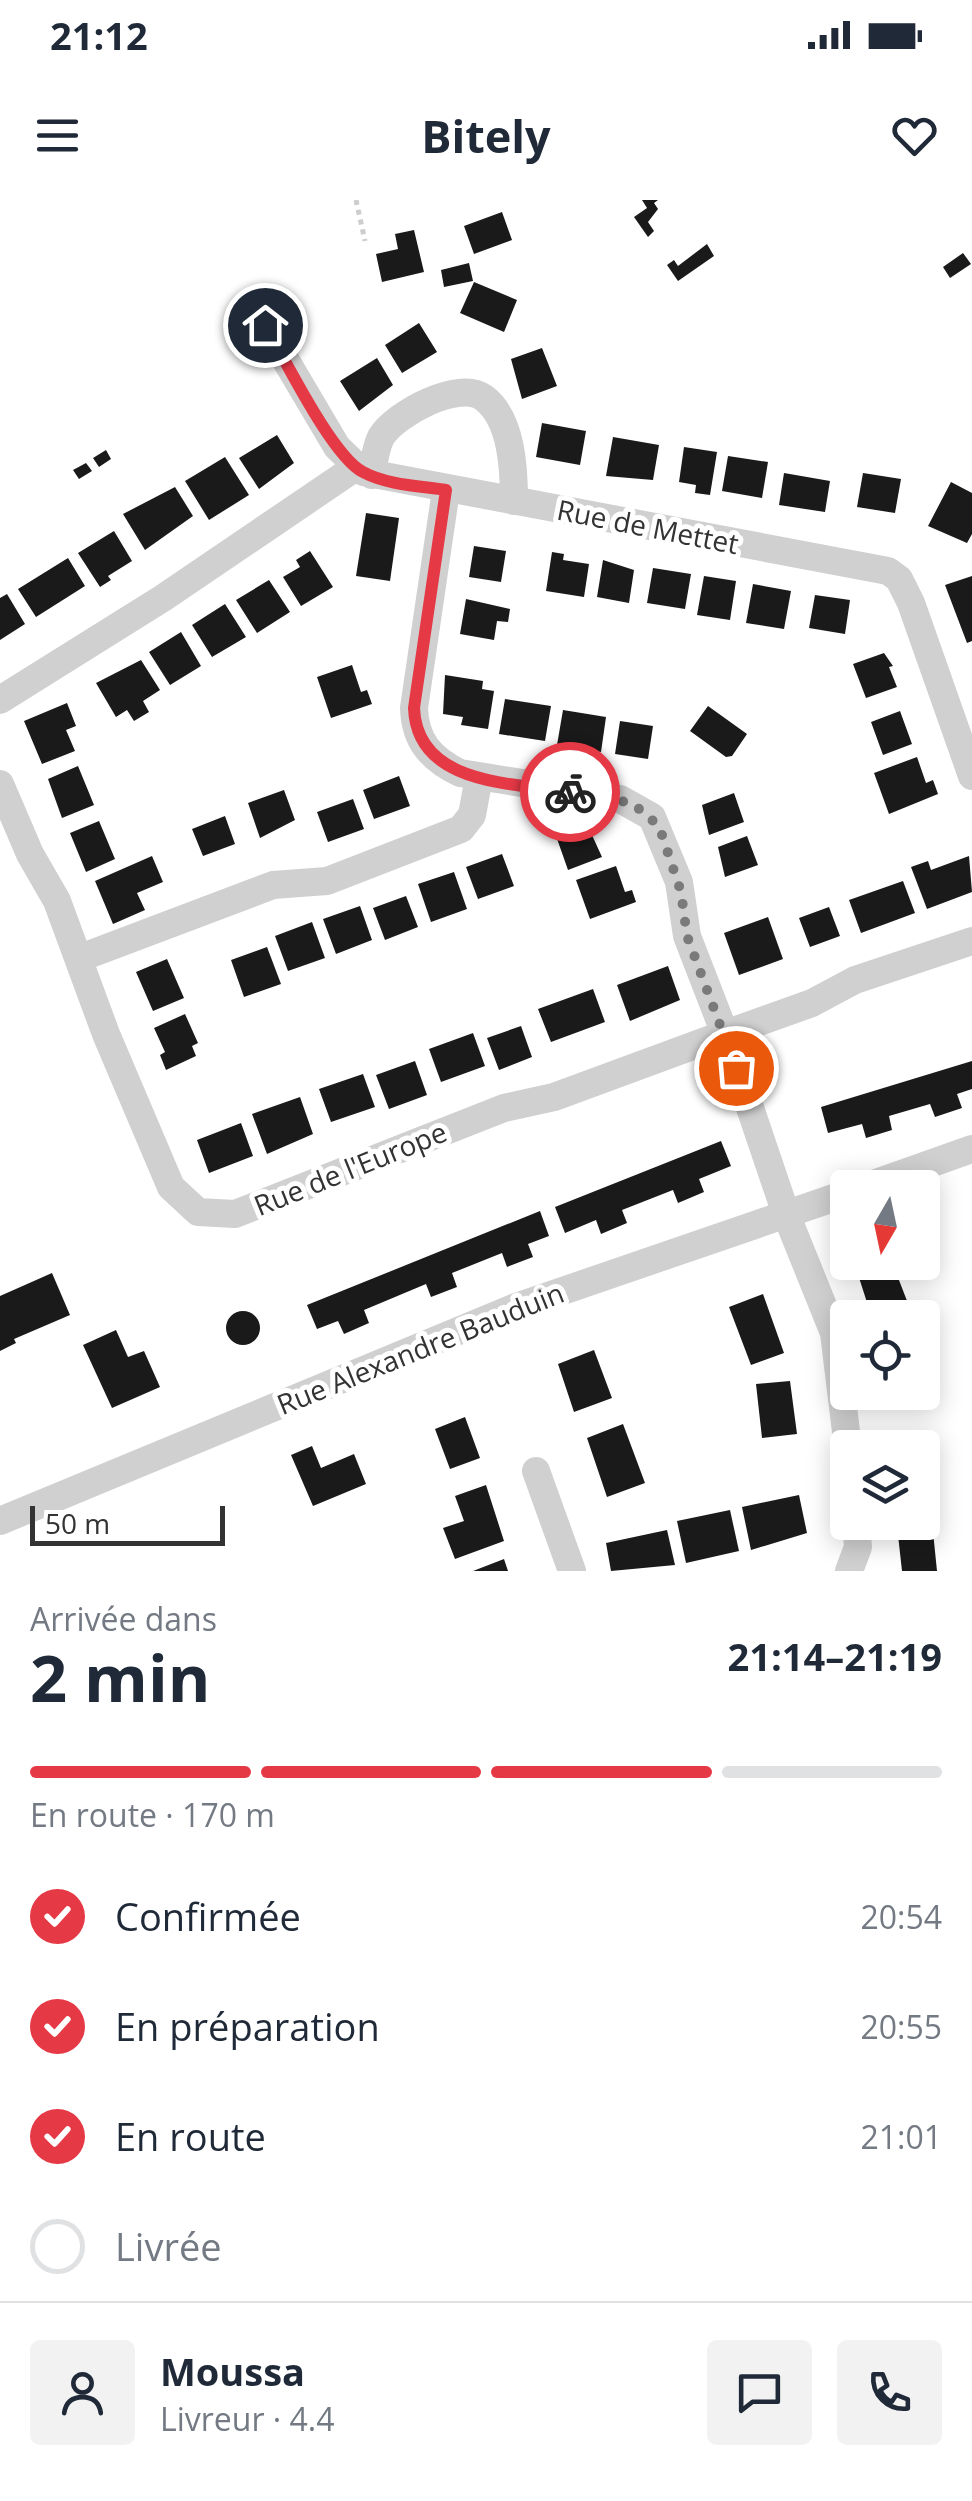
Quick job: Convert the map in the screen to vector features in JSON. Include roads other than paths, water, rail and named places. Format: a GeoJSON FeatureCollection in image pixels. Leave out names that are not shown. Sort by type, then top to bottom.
{"type":"FeatureCollection","features":[{"type":"Feature","properties":{"kind":"street"},"geometry":{"type":"LineString","coordinates":[[265,325],[337,447],[364,471]]}},
{"type":"Feature","properties":{"kind":"street"},"geometry":{"type":"LineString","coordinates":[[0,700],[364,471],[388,428],[427,403],[466,391],[478,394],[495,410],[512,456],[514,501]]}},
{"type":"Feature","properties":{"kind":"street","name":"Rue de Mettet"},"geometry":{"type":"LineString","coordinates":[[364,471],[446,490],[888,571],[906,590],[967,748],[972,776]]}},
{"type":"Feature","properties":{"kind":"street"},"geometry":{"type":"LineString","coordinates":[[446,490],[414,720],[429,753],[460,773],[620,800],[652,817],[679,882],[687,936],[786,1214],[836,1340],[846,1430]]}},
{"type":"Feature","properties":{"kind":"street"},"geometry":{"type":"LineString","coordinates":[[80,958],[273,885],[326,882],[461,830],[472,814],[479,776]]}},
{"type":"Feature","properties":{"kind":"street","name":"Rue de l'Europe"},"geometry":{"type":"LineString","coordinates":[[0,784],[80,958],[106,1034],[171,1187],[187,1206],[210,1216],[235,1214],[504,1108],[554,1097],[725,1034]]}},
{"type":"Feature","properties":{"kind":"street"},"geometry":{"type":"LineString","coordinates":[[725,1034],[824,999],[855,980],[972,941]]}},
{"type":"Feature","properties":{"kind":"street"},"geometry":{"type":"LineString","coordinates":[[913,1170],[972,1149]]}},
{"type":"Feature","properties":{"kind":"street","name":"Rue Alexandre Bauduin"},"geometry":{"type":"LineString","coordinates":[[0,1522],[516,1307],[830,1198]]}},
{"type":"Feature","properties":{"kind":"street"},"geometry":{"type":"LineString","coordinates":[[536,1472],[572,1571]]}},
{"type":"Feature","properties":{"kind":"street"},"geometry":{"type":"LineString","coordinates":[[850,1571],[857,1540]]}}]}
